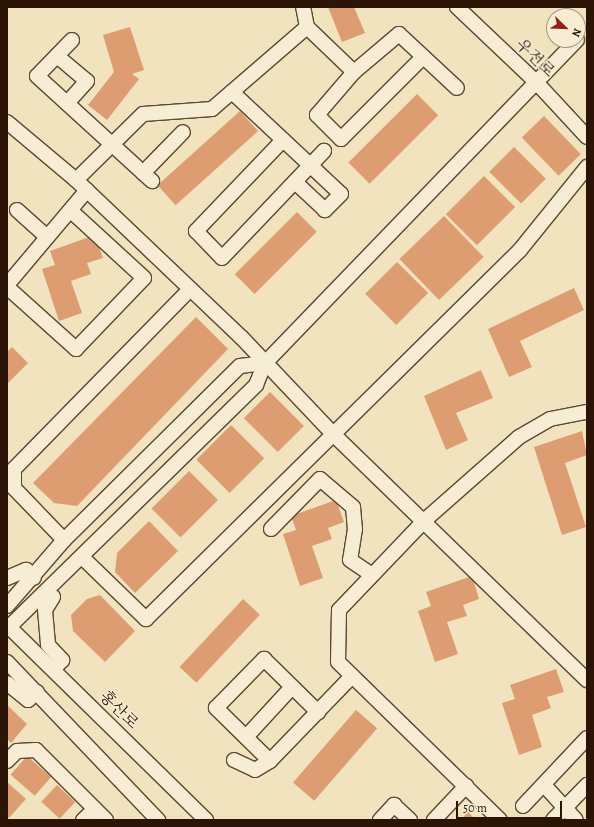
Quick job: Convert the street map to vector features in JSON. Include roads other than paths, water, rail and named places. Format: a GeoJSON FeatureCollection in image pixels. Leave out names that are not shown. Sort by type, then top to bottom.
{"type":"FeatureCollection","features":[{"type":"Feature","properties":{"kind":"street"},"geometry":{"type":"LineString","coordinates":[[303,7],[307,27],[354,72]]}},
{"type":"Feature","properties":{"kind":"street","name":"우전로"},"geometry":{"type":"LineString","coordinates":[[457,7],[536,82],[587,137]]}},
{"type":"Feature","properties":{"kind":"street"},"geometry":{"type":"LineString","coordinates":[[76,180],[143,114],[212,109],[307,27]]}},
{"type":"Feature","properties":{"kind":"street"},"geometry":{"type":"LineString","coordinates":[[423,57],[341,139],[317,115],[354,72],[399,34],[457,88]]}},
{"type":"Feature","properties":{"kind":"street"},"geometry":{"type":"LineString","coordinates":[[72,40],[37,76],[147,177],[183,132]]}},
{"type":"Feature","properties":{"kind":"street"},"geometry":{"type":"LineString","coordinates":[[8,627],[83,558],[256,385],[266,363],[570,48]]}},
{"type":"Feature","properties":{"kind":"street"},"geometry":{"type":"LineString","coordinates":[[57,56],[87,81],[67,103]]}},
{"type":"Feature","properties":{"kind":"street"},"geometry":{"type":"LineString","coordinates":[[232,92],[340,194],[325,210],[296,183]]}},
{"type":"Feature","properties":{"kind":"street"},"geometry":{"type":"LineString","coordinates":[[7,122],[87,190],[266,363],[332,433],[425,520],[587,680]]}},
{"type":"Feature","properties":{"kind":"street"},"geometry":{"type":"LineString","coordinates":[[283,140],[196,231],[222,258],[296,183],[324,151]]}},
{"type":"Feature","properties":{"kind":"street"},"geometry":{"type":"LineString","coordinates":[[83,558],[146,619],[332,433],[520,250],[587,166]]}},
{"type":"Feature","properties":{"kind":"street"},"geometry":{"type":"LineString","coordinates":[[70,210],[144,278],[76,349],[7,286],[47,237],[87,190]]}},
{"type":"Feature","properties":{"kind":"street"},"geometry":{"type":"LineString","coordinates":[[17,210],[47,237]]}},
{"type":"Feature","properties":{"kind":"street"},"geometry":{"type":"LineString","coordinates":[[64,540],[14,488],[14,468],[189,290]]}},
{"type":"Feature","properties":{"kind":"street"},"geometry":{"type":"LineString","coordinates":[[7,606],[34,578],[64,540],[240,366],[266,363]]}},
{"type":"Feature","properties":{"kind":"street"},"geometry":{"type":"LineString","coordinates":[[500,820],[338,662],[339,610],[371,574],[425,520],[519,437],[550,419],[587,412]]}},
{"type":"Feature","properties":{"kind":"street"},"geometry":{"type":"LineString","coordinates":[[271,529],[320,480],[353,507],[355,529],[350,560],[371,574]]}},
{"type":"Feature","properties":{"kind":"street"},"geometry":{"type":"LineString","coordinates":[[7,578],[26,570],[34,578]]}},
{"type":"Feature","properties":{"kind":"street"},"geometry":{"type":"LineString","coordinates":[[47,592],[53,597],[45,610],[48,645],[62,660],[54,669]]}},
{"type":"Feature","properties":{"kind":"street","name":"홍산로"},"geometry":{"type":"LineString","coordinates":[[8,627],[54,669],[206,820]]}},
{"type":"Feature","properties":{"kind":"street"},"geometry":{"type":"LineString","coordinates":[[270,761],[216,708],[264,659],[318,712]]}},
{"type":"Feature","properties":{"kind":"street"},"geometry":{"type":"LineString","coordinates":[[7,662],[158,820]]}},
{"type":"Feature","properties":{"kind":"street"},"geometry":{"type":"LineString","coordinates":[[234,760],[255,770],[270,761],[352,676]]}},
{"type":"Feature","properties":{"kind":"street"},"geometry":{"type":"LineString","coordinates":[[7,683],[28,700],[37,692]]}},
{"type":"Feature","properties":{"kind":"street"},"geometry":{"type":"LineString","coordinates":[[246,737],[292,687]]}},
{"type":"Feature","properties":{"kind":"street"},"geometry":{"type":"LineString","coordinates":[[523,806],[587,738]]}},
{"type":"Feature","properties":{"kind":"street"},"geometry":{"type":"LineString","coordinates":[[7,761],[17,751],[36,750],[106,820]]}},
{"type":"Feature","properties":{"kind":"street"},"geometry":{"type":"LineString","coordinates":[[544,785],[576,820]]}},
{"type":"Feature","properties":{"kind":"street"},"geometry":{"type":"LineString","coordinates":[[553,820],[587,785]]}},
{"type":"Feature","properties":{"kind":"street"},"geometry":{"type":"LineString","coordinates":[[434,820],[466,786]]}},
{"type":"Feature","properties":{"kind":"street"},"geometry":{"type":"LineString","coordinates":[[380,820],[394,805],[410,820]]}},
{"type":"Feature","properties":{"kind":"street"},"geometry":{"type":"LineString","coordinates":[[83,820],[94,809]]}}]}
